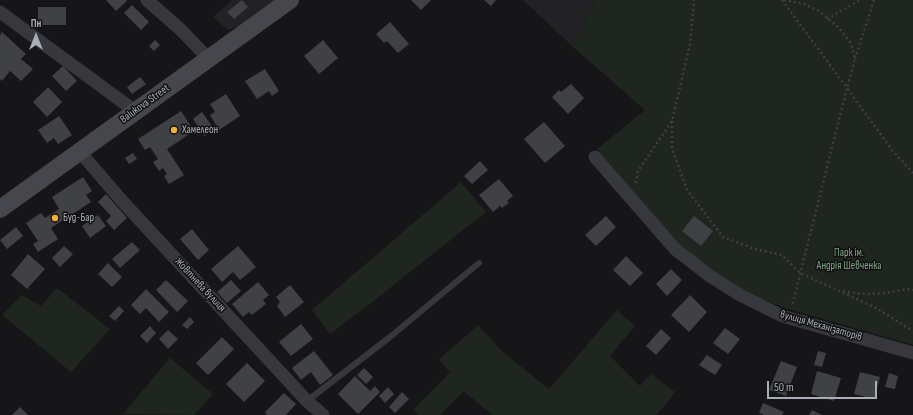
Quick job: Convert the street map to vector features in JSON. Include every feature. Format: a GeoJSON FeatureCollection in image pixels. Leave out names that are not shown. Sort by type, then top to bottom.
{"type":"FeatureCollection","features":[{"type":"Feature","properties":{"kind":"main road","name":"Balukova Street"},"geometry":{"type":"LineString","coordinates":[[0,209],[290,0]]}},
{"type":"Feature","properties":{"kind":"street"},"geometry":{"type":"LineString","coordinates":[[147,0],[180,29],[208,58]]}},
{"type":"Feature","properties":{"kind":"street"},"geometry":{"type":"LineString","coordinates":[[0,12],[135,111]]}},
{"type":"Feature","properties":{"kind":"street","name":"Жовтнева вулиця"},"geometry":{"type":"LineString","coordinates":[[80,152],[123,202],[307,401],[323,415]]}},
{"type":"Feature","properties":{"kind":"street","name":"вулиця Механізаторів"},"geometry":{"type":"LineString","coordinates":[[595,157],[675,248],[710,276],[740,295],[782,316],[913,353]]}},
{"type":"Feature","properties":{"kind":"lane"},"geometry":{"type":"LineString","coordinates":[[307,401],[390,337],[479,263]]}},
{"type":"Feature","properties":{"kind":"path"},"geometry":{"type":"LineString","coordinates":[[694,0],[690,44],[672,121],[672,148],[687,190],[723,237],[755,249],[782,255],[800,273],[876,308],[913,331]]}},
{"type":"Feature","properties":{"kind":"path"},"geometry":{"type":"LineString","coordinates":[[783,0],[804,4],[819,12],[838,27],[851,43],[855,59]]}},
{"type":"Feature","properties":{"kind":"path"},"geometry":{"type":"LineString","coordinates":[[783,0],[892,150],[913,173]]}},
{"type":"Feature","properties":{"kind":"path"},"geometry":{"type":"LineString","coordinates":[[827,18],[860,0]]}},
{"type":"Feature","properties":{"kind":"path"},"geometry":{"type":"LineString","coordinates":[[789,318],[855,59],[874,0]]}},
{"type":"Feature","properties":{"kind":"path"},"geometry":{"type":"LineString","coordinates":[[632,199],[638,171],[672,121]]}},
{"type":"Feature","properties":{"kind":"path"},"geometry":{"type":"LineString","coordinates":[[841,291],[861,294],[886,293],[907,289],[913,290]]}},
{"type":"Feature","properties":{"kind":"shaded area"},"geometry":{"type":"Polygon","coordinates":[[[232,0],[279,0],[245,24],[228,30],[213,17],[232,0]]]}},
{"type":"Feature","properties":{"kind":"shaded area"},"geometry":{"type":"Polygon","coordinates":[[[523,0],[597,0],[572,46],[523,0]]]}},
{"type":"Feature","properties":{"kind":"green space","name":"Парк ім. Андрія Шевченка"},"geometry":{"type":"Polygon","coordinates":[[[597,0],[913,0],[913,345],[785,308],[743,292],[687,252],[673,238],[597,149],[645,110],[572,46],[597,0]]]}},
{"type":"Feature","properties":{"kind":"green space"},"geometry":{"type":"Polygon","coordinates":[[[461,182],[486,212],[330,334],[312,310],[461,182]]]}},
{"type":"Feature","properties":{"kind":"green space"},"geometry":{"type":"Polygon","coordinates":[[[57,288],[110,329],[71,372],[2,315],[22,295],[41,306],[57,288]]]}},
{"type":"Feature","properties":{"kind":"green space"},"geometry":{"type":"Polygon","coordinates":[[[617,310],[635,326],[610,356],[640,386],[651,374],[675,392],[656,415],[492,415],[464,391],[440,415],[419,415],[413,409],[450,373],[439,359],[478,325],[503,352],[549,389],[617,310]]]}},
{"type":"Feature","properties":{"kind":"green space"},"geometry":{"type":"Polygon","coordinates":[[[170,358],[213,394],[194,415],[123,414],[170,358]]]}},
{"type":"Feature","properties":{"kind":"building"},"geometry":{"type":"Polygon","coordinates":[[[106,0],[126,0],[127,1],[116,11],[106,0]]]}},
{"type":"Feature","properties":{"kind":"building"},"geometry":{"type":"Polygon","coordinates":[[[242,0],[248,7],[234,19],[227,12],[242,0]]]}},
{"type":"Feature","properties":{"kind":"building"},"geometry":{"type":"Polygon","coordinates":[[[411,0],[431,0],[421,10],[411,0]]]}},
{"type":"Feature","properties":{"kind":"building"},"geometry":{"type":"Polygon","coordinates":[[[484,0],[496,0],[491,6],[484,0]]]}},
{"type":"Feature","properties":{"kind":"building"},"geometry":{"type":"Polygon","coordinates":[[[132,5],[149,22],[141,30],[124,13],[132,5]]]}},
{"type":"Feature","properties":{"kind":"building"},"geometry":{"type":"Polygon","coordinates":[[[38,7],[66,7],[66,25],[38,25],[38,7]]]}},
{"type":"Feature","properties":{"kind":"building"},"geometry":{"type":"Polygon","coordinates":[[[390,22],[409,44],[398,53],[387,41],[384,43],[376,34],[390,22]]]}},
{"type":"Feature","properties":{"kind":"building"},"geometry":{"type":"Polygon","coordinates":[[[2,32],[26,54],[21,59],[33,69],[21,81],[10,71],[2,81],[0,79],[0,35],[2,32]]]}},
{"type":"Feature","properties":{"kind":"building"},"geometry":{"type":"Polygon","coordinates":[[[155,40],[160,45],[154,51],[149,46],[155,40]]]}},
{"type":"Feature","properties":{"kind":"building"},"geometry":{"type":"Polygon","coordinates":[[[323,40],[338,58],[319,74],[304,56],[323,40]]]}},
{"type":"Feature","properties":{"kind":"building"},"geometry":{"type":"Polygon","coordinates":[[[63,66],[77,81],[66,91],[52,76],[63,66]]]}},
{"type":"Feature","properties":{"kind":"building"},"geometry":{"type":"Polygon","coordinates":[[[265,69],[279,91],[272,96],[269,91],[257,99],[245,81],[265,69]]]}},
{"type":"Feature","properties":{"kind":"building"},"geometry":{"type":"Polygon","coordinates":[[[140,77],[146,84],[132,94],[127,87],[140,77]]]}},
{"type":"Feature","properties":{"kind":"building"},"geometry":{"type":"Polygon","coordinates":[[[571,84],[584,98],[568,114],[552,97],[559,90],[561,92],[571,84]]]}},
{"type":"Feature","properties":{"kind":"building"},"geometry":{"type":"Polygon","coordinates":[[[48,87],[62,102],[47,117],[33,102],[48,87]]]}},
{"type":"Feature","properties":{"kind":"building"},"geometry":{"type":"Polygon","coordinates":[[[226,94],[240,116],[219,130],[210,115],[215,112],[210,104],[226,94]]]}},
{"type":"Feature","properties":{"kind":"building"},"geometry":{"type":"Polygon","coordinates":[[[181,111],[194,131],[167,149],[184,175],[169,184],[164,176],[167,174],[163,168],[159,171],[153,162],[158,159],[150,147],[145,150],[138,139],[181,111]]]}},
{"type":"Feature","properties":{"kind":"building"},"geometry":{"type":"Polygon","coordinates":[[[202,112],[214,129],[204,136],[193,119],[202,112]]]}},
{"type":"Feature","properties":{"kind":"building"},"geometry":{"type":"Polygon","coordinates":[[[59,116],[72,135],[58,144],[54,138],[47,143],[38,130],[59,116]]]}},
{"type":"Feature","properties":{"kind":"building"},"geometry":{"type":"Polygon","coordinates":[[[544,122],[565,146],[545,163],[524,139],[544,122]]]}},
{"type":"Feature","properties":{"kind":"building"},"geometry":{"type":"Polygon","coordinates":[[[133,153],[137,159],[129,164],[125,158],[133,153]]]}},
{"type":"Feature","properties":{"kind":"building"},"geometry":{"type":"Polygon","coordinates":[[[480,161],[488,170],[472,184],[464,176],[480,161]]]}},
{"type":"Feature","properties":{"kind":"building"},"geometry":{"type":"Polygon","coordinates":[[[83,177],[92,191],[86,195],[91,202],[51,228],[58,239],[38,252],[33,244],[38,241],[26,223],[41,213],[45,218],[59,209],[52,197],[83,177]]]}},
{"type":"Feature","properties":{"kind":"building"},"geometry":{"type":"Polygon","coordinates":[[[499,179],[513,196],[507,201],[509,203],[502,208],[500,206],[493,212],[479,195],[499,179]]]}},
{"type":"Feature","properties":{"kind":"building"},"geometry":{"type":"Polygon","coordinates":[[[106,194],[127,218],[114,230],[106,221],[111,216],[98,202],[106,194]]]}},
{"type":"Feature","properties":{"kind":"building"},"geometry":{"type":"Polygon","coordinates":[[[98,215],[106,226],[90,238],[82,226],[98,215]]]}},
{"type":"Feature","properties":{"kind":"building"},"geometry":{"type":"Polygon","coordinates":[[[606,216],[616,227],[596,246],[585,235],[606,216]]]}},
{"type":"Feature","properties":{"kind":"building"},"geometry":{"type":"Polygon","coordinates":[[[694,216],[713,231],[701,246],[682,231],[694,216]]]}},
{"type":"Feature","properties":{"kind":"building"},"geometry":{"type":"Polygon","coordinates":[[[16,227],[23,236],[7,249],[0,240],[16,227]]]}},
{"type":"Feature","properties":{"kind":"building"},"geometry":{"type":"Polygon","coordinates":[[[192,229],[209,250],[198,260],[180,239],[192,229]]]}},
{"type":"Feature","properties":{"kind":"building"},"geometry":{"type":"Polygon","coordinates":[[[132,242],[140,250],[120,268],[112,259],[132,242]]]}},
{"type":"Feature","properties":{"kind":"building"},"geometry":{"type":"Polygon","coordinates":[[[64,246],[73,254],[60,267],[52,258],[64,246]]]}},
{"type":"Feature","properties":{"kind":"building"},"geometry":{"type":"Polygon","coordinates":[[[238,246],[256,267],[240,280],[233,272],[222,282],[211,269],[238,246]]]}},
{"type":"Feature","properties":{"kind":"building"},"geometry":{"type":"Polygon","coordinates":[[[28,254],[45,269],[27,289],[11,275],[28,254]]]}},
{"type":"Feature","properties":{"kind":"building"},"geometry":{"type":"Polygon","coordinates":[[[626,256],[643,273],[630,286],[613,270],[626,256]]]}},
{"type":"Feature","properties":{"kind":"building"},"geometry":{"type":"Polygon","coordinates":[[[108,263],[122,277],[112,287],[98,274],[108,263]]]}},
{"type":"Feature","properties":{"kind":"building"},"geometry":{"type":"Polygon","coordinates":[[[671,269],[682,280],[667,296],[656,284],[671,269]]]}},
{"type":"Feature","properties":{"kind":"building"},"geometry":{"type":"Polygon","coordinates":[[[166,280],[188,301],[177,312],[156,290],[166,280]]]}},
{"type":"Feature","properties":{"kind":"building"},"geometry":{"type":"Polygon","coordinates":[[[231,280],[241,291],[227,303],[217,292],[231,280]]]}},
{"type":"Feature","properties":{"kind":"building"},"geometry":{"type":"Polygon","coordinates":[[[258,282],[269,295],[263,300],[266,304],[252,315],[249,312],[243,317],[232,304],[258,282]]]}},
{"type":"Feature","properties":{"kind":"building"},"geometry":{"type":"Polygon","coordinates":[[[290,285],[304,302],[285,317],[277,306],[280,302],[276,297],[290,285]]]}},
{"type":"Feature","properties":{"kind":"building"},"geometry":{"type":"Polygon","coordinates":[[[146,289],[169,312],[159,322],[146,308],[140,314],[131,305],[146,289]]]}},
{"type":"Feature","properties":{"kind":"building"},"geometry":{"type":"Polygon","coordinates":[[[690,295],[707,312],[689,332],[671,315],[690,295]]]}},
{"type":"Feature","properties":{"kind":"building"},"geometry":{"type":"Polygon","coordinates":[[[119,306],[124,311],[115,321],[109,316],[119,306]]]}},
{"type":"Feature","properties":{"kind":"building"},"geometry":{"type":"Polygon","coordinates":[[[190,317],[194,322],[187,329],[182,325],[190,317]]]}},
{"type":"Feature","properties":{"kind":"building"},"geometry":{"type":"Polygon","coordinates":[[[301,324],[313,339],[291,356],[279,342],[301,324]]]}},
{"type":"Feature","properties":{"kind":"building"},"geometry":{"type":"Polygon","coordinates":[[[150,326],[156,333],[147,343],[140,336],[150,326]]]}},
{"type":"Feature","properties":{"kind":"building"},"geometry":{"type":"Polygon","coordinates":[[[725,328],[740,339],[728,354],[713,343],[725,328]]]}},
{"type":"Feature","properties":{"kind":"building"},"geometry":{"type":"Polygon","coordinates":[[[661,329],[671,338],[656,355],[646,346],[661,329]]]}},
{"type":"Feature","properties":{"kind":"building"},"geometry":{"type":"Polygon","coordinates":[[[168,330],[178,339],[168,349],[159,339],[168,330]]]}},
{"type":"Feature","properties":{"kind":"building"},"geometry":{"type":"Polygon","coordinates":[[[222,337],[234,349],[208,375],[196,363],[222,337]]]}},
{"type":"Feature","properties":{"kind":"building"},"geometry":{"type":"Polygon","coordinates":[[[314,351],[333,375],[320,385],[311,372],[301,380],[292,368],[314,351]]]}},
{"type":"Feature","properties":{"kind":"building"},"geometry":{"type":"Polygon","coordinates":[[[818,351],[826,353],[822,367],[814,365],[818,351]]]}},
{"type":"Feature","properties":{"kind":"building"},"geometry":{"type":"Polygon","coordinates":[[[707,355],[722,365],[715,375],[699,365],[707,355]]]}},
{"type":"Feature","properties":{"kind":"building"},"geometry":{"type":"Polygon","coordinates":[[[781,361],[797,367],[786,396],[769,390],[781,361]]]}},
{"type":"Feature","properties":{"kind":"building"},"geometry":{"type":"Polygon","coordinates":[[[247,363],[265,381],[244,402],[226,384],[247,363]]]}},
{"type":"Feature","properties":{"kind":"building"},"geometry":{"type":"Polygon","coordinates":[[[364,368],[373,377],[366,384],[357,375],[364,368]]]}},
{"type":"Feature","properties":{"kind":"building"},"geometry":{"type":"Polygon","coordinates":[[[817,371],[841,378],[834,401],[811,394],[817,371]]]}},
{"type":"Feature","properties":{"kind":"building"},"geometry":{"type":"Polygon","coordinates":[[[860,372],[880,377],[874,399],[854,394],[860,372]]]}},
{"type":"Feature","properties":{"kind":"building"},"geometry":{"type":"Polygon","coordinates":[[[889,373],[898,376],[895,389],[885,387],[889,373]]]}},
{"type":"Feature","properties":{"kind":"building"},"geometry":{"type":"Polygon","coordinates":[[[355,376],[370,391],[375,386],[380,392],[358,414],[338,394],[355,376]]]}},
{"type":"Feature","properties":{"kind":"building"},"geometry":{"type":"Polygon","coordinates":[[[388,387],[394,394],[385,403],[379,396],[388,387]]]}},
{"type":"Feature","properties":{"kind":"building"},"geometry":{"type":"Polygon","coordinates":[[[402,392],[409,399],[395,413],[389,407],[402,392]]]}},
{"type":"Feature","properties":{"kind":"building"},"geometry":{"type":"Polygon","coordinates":[[[284,393],[296,404],[286,415],[267,415],[265,412],[284,393]]]}},
{"type":"Feature","properties":{"kind":"building"},"geometry":{"type":"Polygon","coordinates":[[[763,403],[784,412],[782,415],[764,415],[759,413],[763,403]]]}},
{"type":"Feature","properties":{"kind":"building"},"geometry":{"type":"Polygon","coordinates":[[[20,407],[28,415],[12,415],[20,407]]]}},
{"type":"Feature","properties":{"kind":"building"},"geometry":{"type":"Polygon","coordinates":[[[812,410],[822,415],[809,415],[812,410]]]}},
{"type":"Feature","properties":{"kind":"place","name":"Хамелеон"},"geometry":{"type":"Point","coordinates":[174,130]}},
{"type":"Feature","properties":{"kind":"place","name":"Буд-Бар"},"geometry":{"type":"Point","coordinates":[55,218]}}]}
